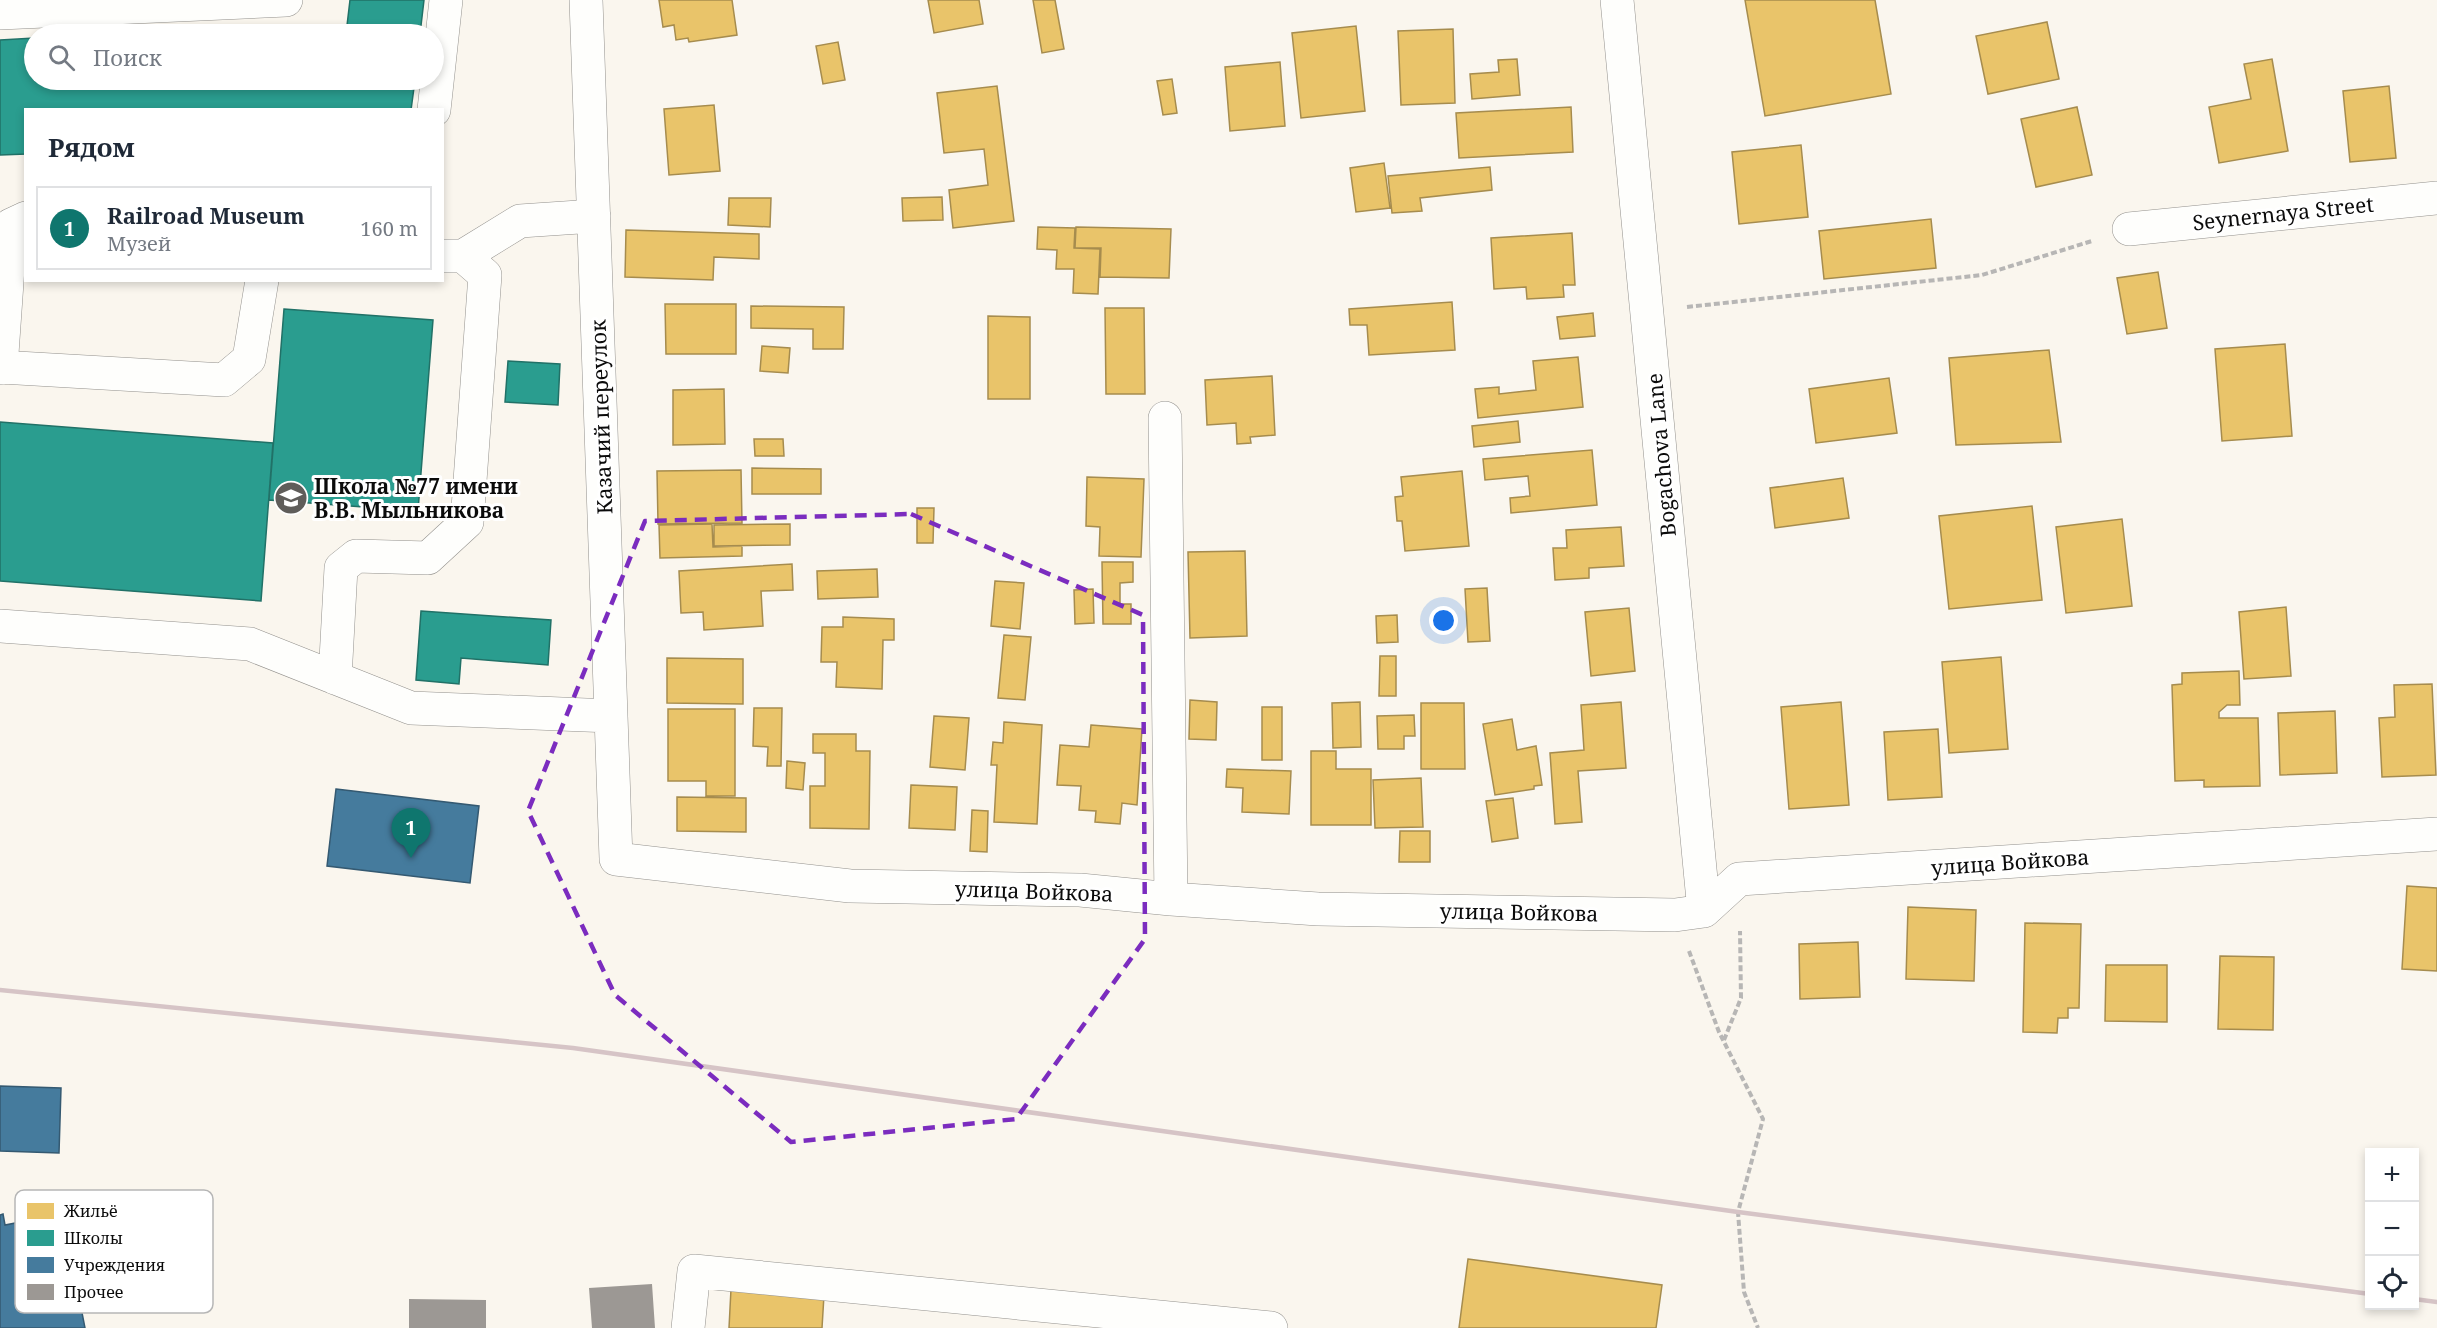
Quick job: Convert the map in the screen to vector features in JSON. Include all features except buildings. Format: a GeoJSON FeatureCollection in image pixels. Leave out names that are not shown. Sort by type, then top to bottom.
{"type":"FeatureCollection","features":[{"type":"Feature","properties":{"kind":"street"},"geometry":{"type":"LineString","coordinates":[[0,13],[286,0]]}},
{"type":"Feature","properties":{"kind":"street"},"geometry":{"type":"LineString","coordinates":[[443,24],[446,0]]}},
{"type":"Feature","properties":{"kind":"street","name":"Казачий переулок"},"geometry":{"type":"LineString","coordinates":[[586,0],[615,834]]}},
{"type":"Feature","properties":{"kind":"street","name":"Bogachova Lane"},"geometry":{"type":"LineString","coordinates":[[1617,0],[1647,311],[1690,913]]}},
{"type":"Feature","properties":{"kind":"street"},"geometry":{"type":"LineString","coordinates":[[434,108],[436,90]]}},
{"type":"Feature","properties":{"kind":"street","name":"Seynernaya Street"},"geometry":{"type":"LineString","coordinates":[[2129,229],[2437,198]]}},
{"type":"Feature","properties":{"kind":"street"},"geometry":{"type":"LineString","coordinates":[[453,256],[520,221],[594,216]]}},
{"type":"Feature","properties":{"kind":"street"},"geometry":{"type":"LineString","coordinates":[[24,219],[11,225],[1,368],[224,380],[249,359],[262,282]]}},
{"type":"Feature","properties":{"kind":"street"},"geometry":{"type":"LineString","coordinates":[[335,678],[341,568],[356,556],[428,558],[467,522],[485,274],[453,256]]}},
{"type":"Feature","properties":{"kind":"street"},"geometry":{"type":"LineString","coordinates":[[1165,418],[1171,899]]}},
{"type":"Feature","properties":{"kind":"street"},"geometry":{"type":"LineString","coordinates":[[0,626],[250,644],[411,708],[611,716]]}},
{"type":"Feature","properties":{"kind":"street","name":"улица Войкова"},"geometry":{"type":"LineString","coordinates":[[615,834],[616,859],[850,886],[1080,890],[1318,909],[1690,913]]}},
{"type":"Feature","properties":{"kind":"street","name":"улица Войкова"},"geometry":{"type":"LineString","coordinates":[[1739,879],[2437,834]]}},
{"type":"Feature","properties":{"kind":"street"},"geometry":{"type":"LineString","coordinates":[[1690,913],[1739,879]]}},
{"type":"Feature","properties":{"kind":"street"},"geometry":{"type":"LineString","coordinates":[[688,1328],[694,1271],[1271,1328]]}},
{"type":"Feature","properties":{"kind":"path"},"geometry":{"type":"LineString","coordinates":[[1647,311],[1982,274],[2129,229]]}},
{"type":"Feature","properties":{"kind":"path"},"geometry":{"type":"LineString","coordinates":[[1724,1041],[1741,998],[1739,879]]}},
{"type":"Feature","properties":{"kind":"path"},"geometry":{"type":"LineString","coordinates":[[1690,913],[1724,1041],[1763,1119],[1738,1212],[1744,1292],[1758,1328]]}},
{"type":"Feature","properties":{"kind":"highlighted area"},"geometry":{"type":"Polygon","coordinates":[[[911,514],[1143,615],[1145,939],[1016,1119],[791,1142],[615,995],[528,811],[645,521],[911,514]]]}},
{"type":"Feature","properties":{"kind":"railway"},"geometry":{"type":"LineString","coordinates":[[0,990],[573,1048],[1738,1212],[2365,1293]]}},
{"type":"Feature","properties":{"kind":"railway"},"geometry":{"type":"LineString","coordinates":[[2419,1300],[2437,1302]]}},
{"type":"Feature","properties":{"kind":"place","name":"Школа №77 имени В.В. Мыльникова"},"geometry":{"type":"Point","coordinates":[291,498]}},
{"type":"Feature","properties":{"kind":"place","name":"Railroad Museum"},"geometry":{"type":"Point","coordinates":[411,858]}}]}
